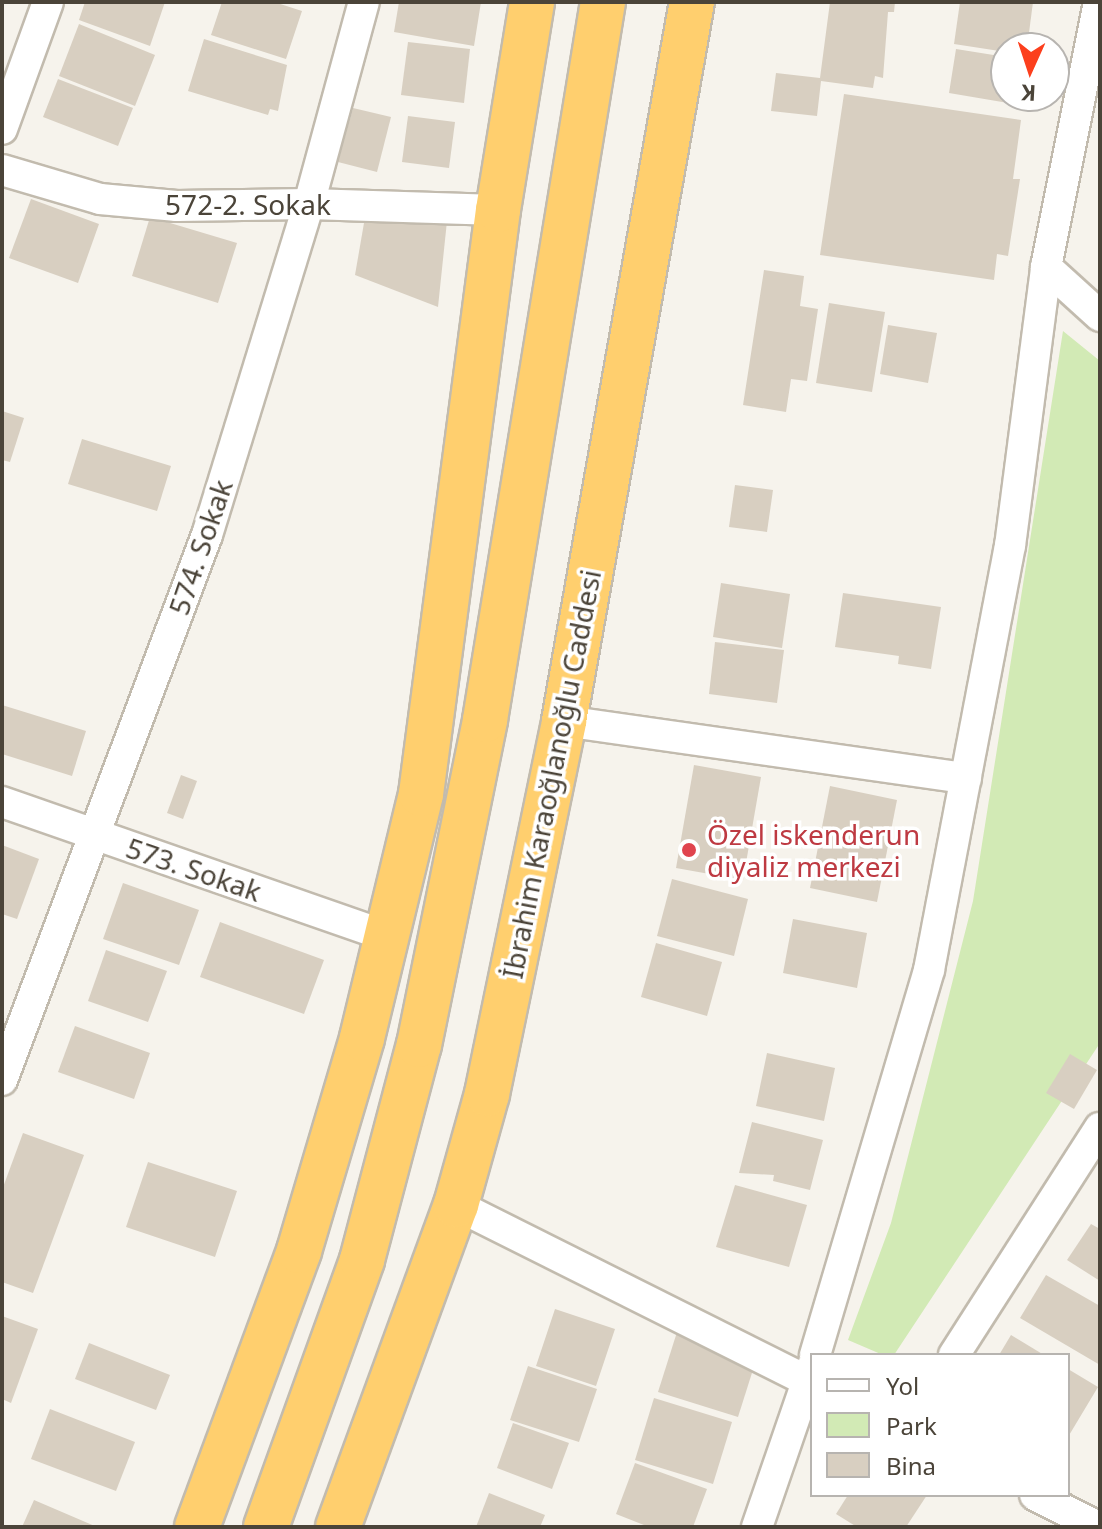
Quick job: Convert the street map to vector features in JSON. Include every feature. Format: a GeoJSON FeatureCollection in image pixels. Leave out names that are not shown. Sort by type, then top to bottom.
{"type":"FeatureCollection","features":[{"type":"Feature","properties":{"kind":"highway"},"geometry":{"type":"LineString","coordinates":[[197,1527],[299,1251],[387,936],[421,794],[498,210],[532,2]]}},
{"type":"Feature","properties":{"kind":"highway"},"geometry":{"type":"LineString","coordinates":[[266,1527],[362,1260],[419,1045],[485,720],[603,2]]}},
{"type":"Feature","properties":{"kind":"highway","name":"İbrahim Karaoğlanoğlu Caddesi"},"geometry":{"type":"LineString","coordinates":[[338,1527],[456,1205],[487,1094],[564,721],[692,2]]}},
{"type":"Feature","properties":{"kind":"street"},"geometry":{"type":"LineString","coordinates":[[2,129],[12,64],[48,2]]}},
{"type":"Feature","properties":{"kind":"street","name":"574. Sokak"},"geometry":{"type":"LineString","coordinates":[[2,1080],[207,535],[309,204],[364,2]]}},
{"type":"Feature","properties":{"kind":"street"},"geometry":{"type":"LineString","coordinates":[[817,1353],[929,970],[1010,546],[1046,267],[1099,2]]}},
{"type":"Feature","properties":{"kind":"street","name":"572-2. Sokak"},"geometry":{"type":"LineString","coordinates":[[2,170],[100,199],[177,206],[309,204],[498,210]]}},
{"type":"Feature","properties":{"kind":"street"},"geometry":{"type":"LineString","coordinates":[[1046,267],[1100,316]]}},
{"type":"Feature","properties":{"kind":"street"},"geometry":{"type":"LineString","coordinates":[[564,721],[966,778]]}},
{"type":"Feature","properties":{"kind":"street","name":"573. Sokak"},"geometry":{"type":"LineString","coordinates":[[2,802],[387,936]]}},
{"type":"Feature","properties":{"kind":"street"},"geometry":{"type":"LineString","coordinates":[[955,1353],[1100,1128]]}},
{"type":"Feature","properties":{"kind":"street"},"geometry":{"type":"LineString","coordinates":[[456,1205],[810,1370]]}},
{"type":"Feature","properties":{"kind":"street"},"geometry":{"type":"LineString","coordinates":[[757,1527],[810,1377]]}},
{"type":"Feature","properties":{"kind":"street"},"geometry":{"type":"LineString","coordinates":[[1039,1497],[1099,1527]]}},
{"type":"Feature","properties":{"kind":"green space"},"geometry":{"type":"Polygon","coordinates":[[[1063,331],[1100,361],[1100,1043],[895,1353],[878,1353],[848,1340],[891,1223],[973,901],[1063,331]]]}},
{"type":"Feature","properties":{"kind":"building"},"geometry":{"type":"Polygon","coordinates":[[[85,2],[165,2],[150,46],[79,20],[85,2]]]}},
{"type":"Feature","properties":{"kind":"building"},"geometry":{"type":"Polygon","coordinates":[[[222,2],[274,2],[302,11],[286,59],[211,35],[222,2]]]}},
{"type":"Feature","properties":{"kind":"building"},"geometry":{"type":"Polygon","coordinates":[[[399,2],[481,2],[474,46],[394,32],[399,2]]]}},
{"type":"Feature","properties":{"kind":"building"},"geometry":{"type":"Polygon","coordinates":[[[830,2],[895,2],[894,12],[888,12],[883,78],[875,76],[873,88],[821,81],[817,116],[771,111],[776,73],[820,78],[830,2]]]}},
{"type":"Feature","properties":{"kind":"building"},"geometry":{"type":"Polygon","coordinates":[[[960,2],[1033,2],[1029,32],[990,32],[990,50],[954,44],[960,2]]]}},
{"type":"Feature","properties":{"kind":"building"},"geometry":{"type":"Polygon","coordinates":[[[79,24],[155,55],[135,106],[59,76],[79,24]]]}},
{"type":"Feature","properties":{"kind":"building"},"geometry":{"type":"Polygon","coordinates":[[[204,39],[287,65],[278,111],[270,109],[268,115],[188,91],[204,39]]]}},
{"type":"Feature","properties":{"kind":"building"},"geometry":{"type":"Polygon","coordinates":[[[408,42],[470,49],[464,103],[401,95],[408,42]]]}},
{"type":"Feature","properties":{"kind":"building"},"geometry":{"type":"Polygon","coordinates":[[[956,49],[990,54],[990,100],[949,93],[956,49]]]}},
{"type":"Feature","properties":{"kind":"building"},"geometry":{"type":"Polygon","coordinates":[[[58,79],[133,108],[118,146],[43,117],[58,79]]]}},
{"type":"Feature","properties":{"kind":"building"},"geometry":{"type":"Polygon","coordinates":[[[844,94],[1021,120],[1013,179],[1020,179],[1008,256],[997,254],[994,280],[820,255],[844,94]]]}},
{"type":"Feature","properties":{"kind":"building"},"geometry":{"type":"Polygon","coordinates":[[[353,108],[391,117],[377,172],[338,162],[353,108]]]}},
{"type":"Feature","properties":{"kind":"building"},"geometry":{"type":"Polygon","coordinates":[[[408,116],[455,122],[449,168],[402,162],[408,116]]]}},
{"type":"Feature","properties":{"kind":"building"},"geometry":{"type":"Polygon","coordinates":[[[31,199],[99,224],[78,283],[9,258],[31,199]]]}},
{"type":"Feature","properties":{"kind":"building"},"geometry":{"type":"Polygon","coordinates":[[[150,217],[237,243],[218,303],[132,276],[150,217]]]}},
{"type":"Feature","properties":{"kind":"building"},"geometry":{"type":"Polygon","coordinates":[[[447,221],[438,307],[355,275],[364,223],[447,221]]]}},
{"type":"Feature","properties":{"kind":"building"},"geometry":{"type":"Polygon","coordinates":[[[764,270],[804,276],[800,306],[818,309],[807,381],[791,379],[786,412],[743,405],[764,270]]]}},
{"type":"Feature","properties":{"kind":"building"},"geometry":{"type":"Polygon","coordinates":[[[829,303],[885,312],[872,392],[816,383],[829,303]]]}},
{"type":"Feature","properties":{"kind":"building"},"geometry":{"type":"Polygon","coordinates":[[[888,325],[937,333],[928,383],[880,374],[888,325]]]}},
{"type":"Feature","properties":{"kind":"building"},"geometry":{"type":"Polygon","coordinates":[[[2,411],[24,418],[10,462],[2,460],[2,411]]]}},
{"type":"Feature","properties":{"kind":"building"},"geometry":{"type":"Polygon","coordinates":[[[82,439],[171,466],[157,511],[68,484],[82,439]]]}},
{"type":"Feature","properties":{"kind":"building"},"geometry":{"type":"Polygon","coordinates":[[[735,485],[773,490],[767,532],[729,527],[735,485]]]}},
{"type":"Feature","properties":{"kind":"building"},"geometry":{"type":"Polygon","coordinates":[[[721,583],[790,594],[782,648],[713,637],[721,583]]]}},
{"type":"Feature","properties":{"kind":"building"},"geometry":{"type":"Polygon","coordinates":[[[843,593],[941,607],[931,669],[898,664],[899,656],[835,647],[843,593]]]}},
{"type":"Feature","properties":{"kind":"building"},"geometry":{"type":"Polygon","coordinates":[[[715,642],[784,650],[777,703],[709,694],[715,642]]]}},
{"type":"Feature","properties":{"kind":"building"},"geometry":{"type":"Polygon","coordinates":[[[2,705],[86,731],[72,776],[2,754],[2,705]]]}},
{"type":"Feature","properties":{"kind":"building"},"geometry":{"type":"Polygon","coordinates":[[[694,765],[761,777],[743,880],[676,868],[694,765]]]}},
{"type":"Feature","properties":{"kind":"building"},"geometry":{"type":"Polygon","coordinates":[[[181,775],[197,781],[183,819],[167,813],[181,775]]]}},
{"type":"Feature","properties":{"kind":"building"},"geometry":{"type":"Polygon","coordinates":[[[830,786],[897,800],[877,902],[810,888],[830,786]]]}},
{"type":"Feature","properties":{"kind":"building"},"geometry":{"type":"Polygon","coordinates":[[[2,845],[39,859],[17,919],[2,914],[2,845]]]}},
{"type":"Feature","properties":{"kind":"building"},"geometry":{"type":"Polygon","coordinates":[[[672,879],[748,899],[734,956],[657,936],[672,879]]]}},
{"type":"Feature","properties":{"kind":"building"},"geometry":{"type":"Polygon","coordinates":[[[123,883],[199,910],[179,965],[103,939],[123,883]]]}},
{"type":"Feature","properties":{"kind":"building"},"geometry":{"type":"Polygon","coordinates":[[[793,919],[867,933],[857,988],[783,973],[793,919]]]}},
{"type":"Feature","properties":{"kind":"building"},"geometry":{"type":"Polygon","coordinates":[[[220,922],[324,960],[304,1014],[200,977],[220,922]]]}},
{"type":"Feature","properties":{"kind":"building"},"geometry":{"type":"Polygon","coordinates":[[[656,943],[722,962],[707,1016],[641,997],[656,943]]]}},
{"type":"Feature","properties":{"kind":"building"},"geometry":{"type":"Polygon","coordinates":[[[106,950],[167,971],[148,1022],[88,1001],[106,950]]]}},
{"type":"Feature","properties":{"kind":"building"},"geometry":{"type":"Polygon","coordinates":[[[75,1026],[150,1053],[134,1099],[58,1072],[75,1026]]]}},
{"type":"Feature","properties":{"kind":"building"},"geometry":{"type":"Polygon","coordinates":[[[767,1053],[835,1068],[824,1121],[756,1106],[767,1053]]]}},
{"type":"Feature","properties":{"kind":"building"},"geometry":{"type":"Polygon","coordinates":[[[1070,1054],[1097,1070],[1074,1109],[1046,1093],[1070,1054]]]}},
{"type":"Feature","properties":{"kind":"building"},"geometry":{"type":"Polygon","coordinates":[[[752,1122],[823,1140],[810,1190],[773,1181],[774,1175],[739,1173],[752,1122]]]}},
{"type":"Feature","properties":{"kind":"building"},"geometry":{"type":"Polygon","coordinates":[[[23,1133],[84,1155],[33,1293],[2,1282],[2,1190],[23,1133]]]}},
{"type":"Feature","properties":{"kind":"building"},"geometry":{"type":"Polygon","coordinates":[[[148,1162],[237,1191],[215,1257],[126,1227],[148,1162]]]}},
{"type":"Feature","properties":{"kind":"building"},"geometry":{"type":"Polygon","coordinates":[[[735,1185],[807,1205],[789,1267],[716,1247],[735,1185]]]}},
{"type":"Feature","properties":{"kind":"building"},"geometry":{"type":"Polygon","coordinates":[[[1091,1224],[1100,1229],[1100,1281],[1067,1260],[1091,1224]]]}},
{"type":"Feature","properties":{"kind":"building"},"geometry":{"type":"Polygon","coordinates":[[[1046,1275],[1100,1306],[1100,1365],[1020,1318],[1046,1275]]]}},
{"type":"Feature","properties":{"kind":"building"},"geometry":{"type":"Polygon","coordinates":[[[555,1309],[615,1329],[596,1386],[536,1366],[555,1309]]]}},
{"type":"Feature","properties":{"kind":"building"},"geometry":{"type":"Polygon","coordinates":[[[2,1316],[38,1329],[11,1403],[2,1399],[2,1316]]]}},
{"type":"Feature","properties":{"kind":"building"},"geometry":{"type":"Polygon","coordinates":[[[677,1332],[757,1357],[738,1417],[658,1392],[677,1332]]]}},
{"type":"Feature","properties":{"kind":"building"},"geometry":{"type":"Polygon","coordinates":[[[1011,1335],[1041,1353],[1000,1353],[1011,1335]]]}},
{"type":"Feature","properties":{"kind":"building"},"geometry":{"type":"Polygon","coordinates":[[[89,1343],[170,1375],[156,1410],[75,1379],[89,1343]]]}},
{"type":"Feature","properties":{"kind":"building"},"geometry":{"type":"Polygon","coordinates":[[[528,1366],[597,1389],[579,1442],[510,1420],[528,1366]]]}},
{"type":"Feature","properties":{"kind":"building"},"geometry":{"type":"Polygon","coordinates":[[[1070,1370],[1098,1387],[1070,1434],[1070,1370]]]}},
{"type":"Feature","properties":{"kind":"building"},"geometry":{"type":"Polygon","coordinates":[[[654,1398],[732,1422],[713,1484],[635,1460],[654,1398]]]}},
{"type":"Feature","properties":{"kind":"building"},"geometry":{"type":"Polygon","coordinates":[[[50,1409],[135,1442],[116,1491],[31,1459],[50,1409]]]}},
{"type":"Feature","properties":{"kind":"building"},"geometry":{"type":"Polygon","coordinates":[[[513,1423],[569,1443],[552,1489],[497,1468],[513,1423]]]}},
{"type":"Feature","properties":{"kind":"building"},"geometry":{"type":"Polygon","coordinates":[[[635,1463],[707,1489],[693,1527],[649,1527],[616,1514],[635,1463]]]}},
{"type":"Feature","properties":{"kind":"building"},"geometry":{"type":"Polygon","coordinates":[[[489,1493],[545,1515],[540,1527],[476,1527],[489,1493]]]}},
{"type":"Feature","properties":{"kind":"building"},"geometry":{"type":"Polygon","coordinates":[[[847,1497],[926,1497],[906,1527],[857,1527],[836,1514],[847,1497]]]}},
{"type":"Feature","properties":{"kind":"building"},"geometry":{"type":"Polygon","coordinates":[[[34,1500],[97,1527],[22,1527],[34,1500]]]}},
{"type":"Feature","properties":{"kind":"place","name":"Özel iskenderun diyaliz merkezi"},"geometry":{"type":"Point","coordinates":[689,850]}}]}
